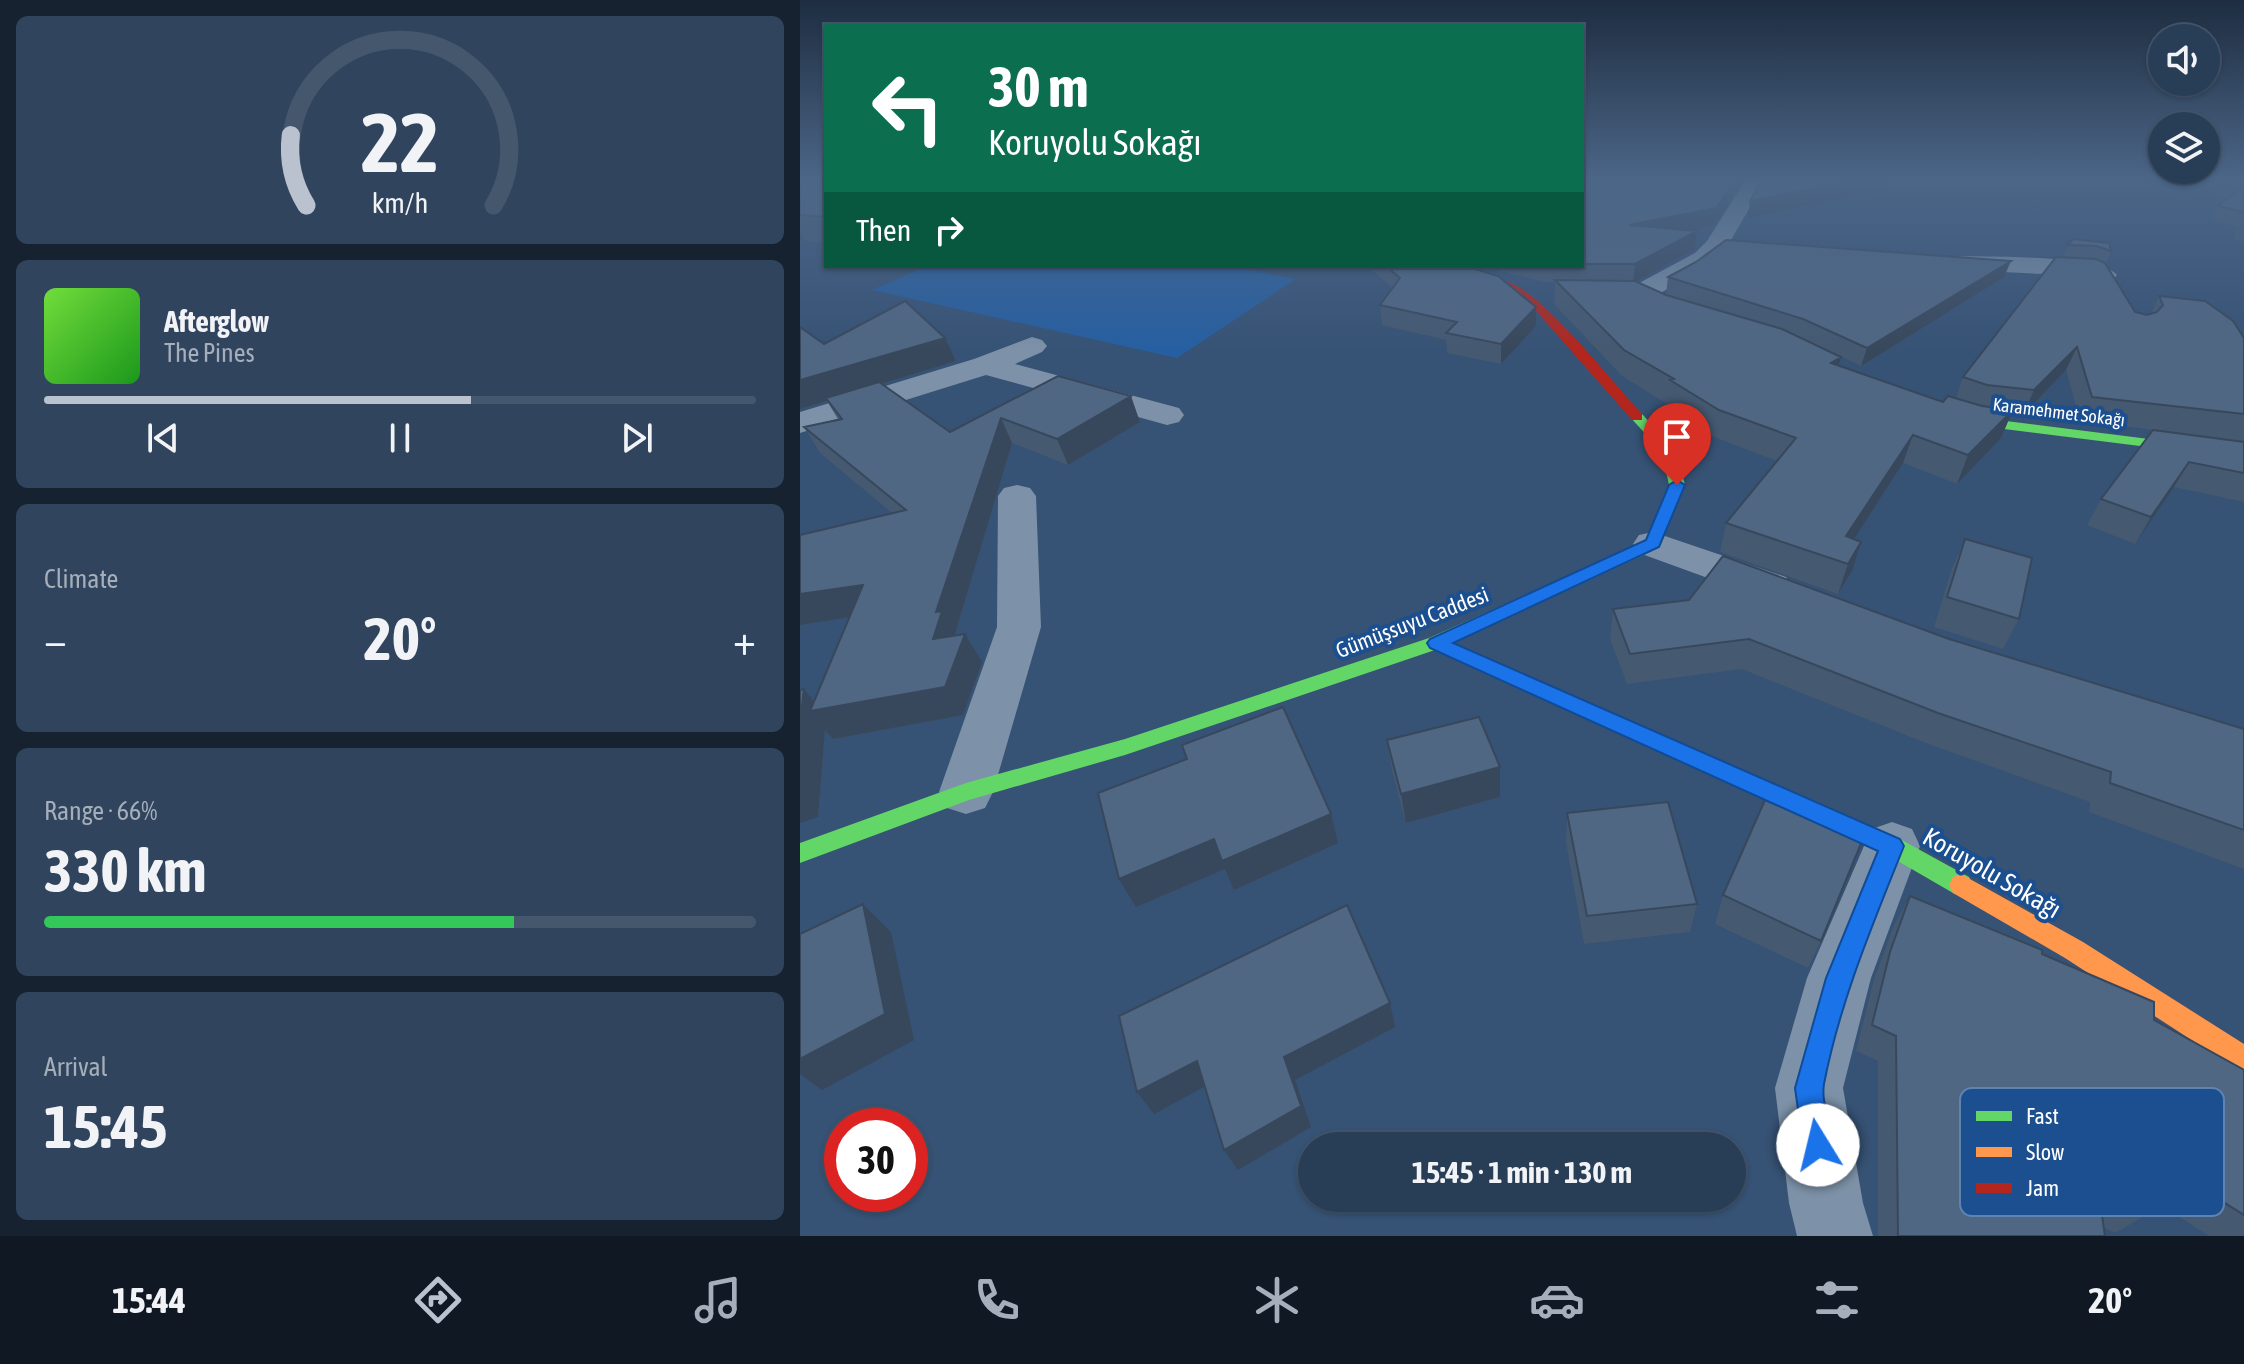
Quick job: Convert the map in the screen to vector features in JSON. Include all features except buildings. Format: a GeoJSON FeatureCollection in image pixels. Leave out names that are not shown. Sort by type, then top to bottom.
{"type":"FeatureCollection","features":[{"type":"Feature","properties":{"kind":"street"},"geometry":{"type":"LineString","coordinates":[[1632,294],[1704,258],[1721,236]]}},
{"type":"Feature","properties":{"kind":"street"},"geometry":{"type":"LineString","coordinates":[[1716,245],[1747,248]]}},
{"type":"Feature","properties":{"kind":"street"},"geometry":{"type":"LineString","coordinates":[[1928,262],[2091,269],[2109,277],[2116,290]]}},
{"type":"Feature","properties":{"kind":"street"},"geometry":{"type":"LineString","coordinates":[[1445,268],[1544,293]]}},
{"type":"Feature","properties":{"kind":"street"},"geometry":{"type":"LineString","coordinates":[[1509,286],[1541,310],[1669,451],[1677,485],[1653,544],[1802,599]]}},
{"type":"Feature","properties":{"kind":"street"},"geometry":{"type":"LineString","coordinates":[[1632,294],[1662,305]]}},
{"type":"Feature","properties":{"kind":"street"},"geometry":{"type":"LineString","coordinates":[[800,423],[985,365],[1032,346]]}},
{"type":"Feature","properties":{"kind":"street"},"geometry":{"type":"LineString","coordinates":[[985,365],[1167,415]]}},
{"type":"Feature","properties":{"kind":"street","name":"Karamehmet Sokağı"},"geometry":{"type":"LineString","coordinates":[[1931,407],[1972,421],[2244,455]]}},
{"type":"Feature","properties":{"kind":"street"},"geometry":{"type":"LineString","coordinates":[[966,792],[1019,627],[1017,496]]}},
{"type":"Feature","properties":{"kind":"street","name":"Gümüşsuyu Caddesi"},"geometry":{"type":"LineString","coordinates":[[800,853],[966,792],[1125,747],[1436,643],[1653,544]]}},
{"type":"Feature","properties":{"kind":"street","name":"Koruyolu Sokağı"},"geometry":{"type":"LineString","coordinates":[[1436,643],[1892,846],[2074,950],[2244,1060]]}},
{"type":"Feature","properties":{"kind":"street"},"geometry":{"type":"LineString","coordinates":[[1835,1236],[1826,1203],[1809,1088],[1839,978],[1892,846]]}},
{"type":"Feature","properties":{"kind":"shaded area"},"geometry":{"type":"Polygon","coordinates":[[[922,268],[1238,268],[1296,279],[1177,358],[872,290],[922,268]]]}},
{"type":"Feature","properties":{"kind":"traffic: fast"},"geometry":{"type":"LineString","coordinates":[[1950,414],[1972,421],[2244,455]]}},
{"type":"Feature","properties":{"kind":"traffic: fast"},"geometry":{"type":"LineString","coordinates":[[800,853],[966,792],[1125,747],[1436,643],[1653,544],[1677,485],[1669,451],[1637,417]]}},
{"type":"Feature","properties":{"kind":"traffic: fast"},"geometry":{"type":"LineString","coordinates":[[1436,643],[1892,846],[1961,885]]}},
{"type":"Feature","properties":{"kind":"traffic: slow"},"geometry":{"type":"LineString","coordinates":[[1961,885],[2074,950],[2244,1060]]}},
{"type":"Feature","properties":{"kind":"traffic: jam"},"geometry":{"type":"LineString","coordinates":[[1445,268],[1509,286],[1541,310],[1637,417]]}},
{"type":"Feature","properties":{"kind":"route"},"geometry":{"type":"LineString","coordinates":[[1677,485],[1653,544],[1436,643],[1892,846],[1839,978],[1809,1088],[1818,1145]]}}]}
